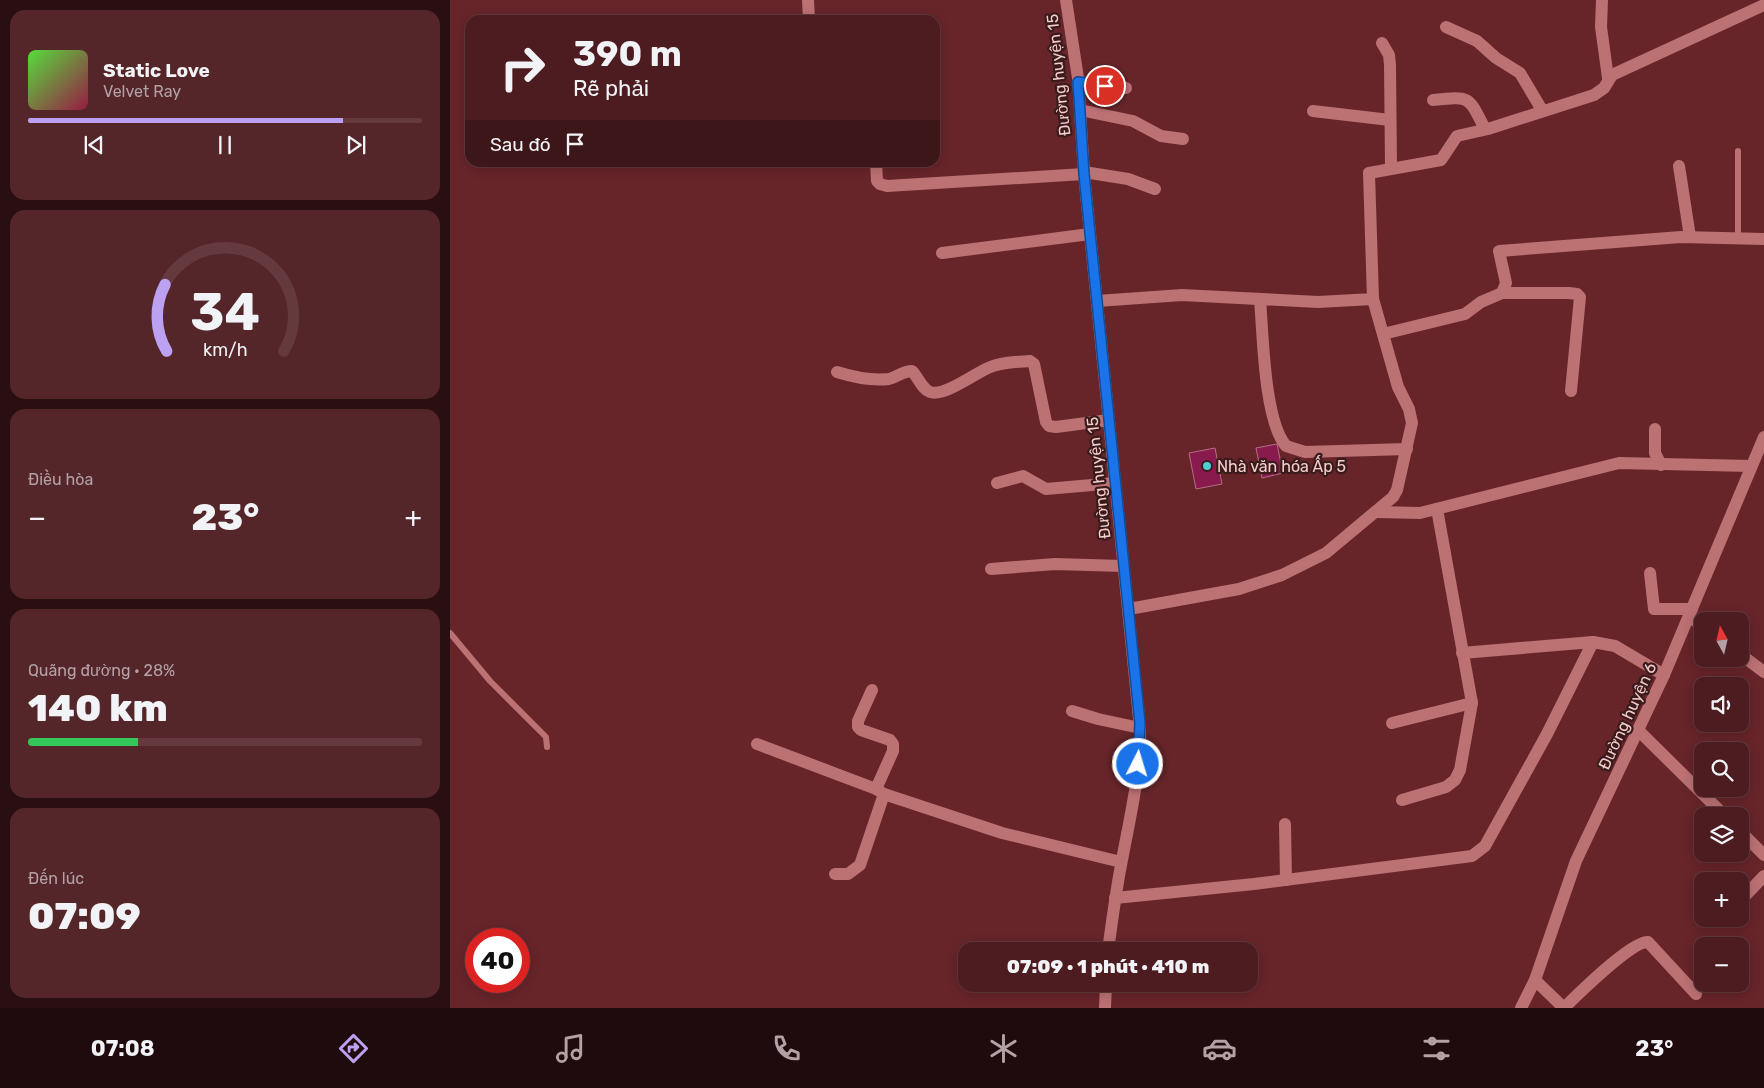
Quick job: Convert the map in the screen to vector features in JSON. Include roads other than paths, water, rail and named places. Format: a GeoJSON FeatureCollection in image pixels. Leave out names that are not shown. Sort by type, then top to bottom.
{"type":"FeatureCollection","features":[{"type":"Feature","properties":{"kind":"street"},"geometry":{"type":"LineString","coordinates":[[808,0],[809,15]]}},
{"type":"Feature","properties":{"kind":"street","name":"Đường huyện 15"},"geometry":{"type":"LineString","coordinates":[[1066,0],[1078,82],[1084,173],[1140,728],[1140,746],[1133,802],[1121,862],[1109,942]]}},
{"type":"Feature","properties":{"kind":"street"},"geometry":{"type":"LineString","coordinates":[[1129,609],[1239,589],[1282,575],[1326,553],[1377,512],[1397,490],[1411,434],[1410,416],[1398,387],[1373,298],[1368,176],[1372,171],[1441,160],[1455,137],[1485,130],[1542,110],[1594,95],[1604,88],[1608,78],[1600,27],[1602,0]]}},
{"type":"Feature","properties":{"kind":"street"},"geometry":{"type":"LineString","coordinates":[[1608,78],[1764,5]]}},
{"type":"Feature","properties":{"kind":"street"},"geometry":{"type":"LineString","coordinates":[[1446,26],[1477,41],[1496,58],[1520,73],[1542,110]]}},
{"type":"Feature","properties":{"kind":"street"},"geometry":{"type":"LineString","coordinates":[[1382,43],[1389,55],[1390,64],[1390,168]]}},
{"type":"Feature","properties":{"kind":"street"},"geometry":{"type":"LineString","coordinates":[[1078,82],[1126,88]]}},
{"type":"Feature","properties":{"kind":"street"},"geometry":{"type":"LineString","coordinates":[[1433,100],[1466,99],[1471,102],[1485,130]]}},
{"type":"Feature","properties":{"kind":"street"},"geometry":{"type":"LineString","coordinates":[[1080,110],[1133,121],[1161,136],[1183,139]]}},
{"type":"Feature","properties":{"kind":"street"},"geometry":{"type":"LineString","coordinates":[[1313,112],[1390,120]]}},
{"type":"Feature","properties":{"kind":"street"},"geometry":{"type":"LineString","coordinates":[[1679,166],[1690,237]]}},
{"type":"Feature","properties":{"kind":"street"},"geometry":{"type":"LineString","coordinates":[[877,167],[880,184],[887,186],[1084,173],[1128,179],[1155,189]]}},
{"type":"Feature","properties":{"kind":"street"},"geometry":{"type":"LineString","coordinates":[[942,253],[1090,234]]}},
{"type":"Feature","properties":{"kind":"street"},"geometry":{"type":"LineString","coordinates":[[1502,293],[1506,283],[1499,251],[1690,237],[1764,239]]}},
{"type":"Feature","properties":{"kind":"street"},"geometry":{"type":"LineString","coordinates":[[1383,334],[1465,314],[1481,302],[1502,293],[1577,294],[1580,297],[1571,391]]}},
{"type":"Feature","properties":{"kind":"street"},"geometry":{"type":"LineString","coordinates":[[1097,301],[1182,295],[1318,302],[1373,298]]}},
{"type":"Feature","properties":{"kind":"street"},"geometry":{"type":"LineString","coordinates":[[1260,299],[1267,384],[1277,430],[1286,446],[1305,452],[1407,449]]}},
{"type":"Feature","properties":{"kind":"street"},"geometry":{"type":"LineString","coordinates":[[837,372],[852,377],[875,379],[891,379],[906,371],[912,372],[925,388],[931,392],[937,392],[954,386],[996,365],[1030,361],[1034,364],[1046,422],[1049,426],[1056,427],[1109,420]]}},
{"type":"Feature","properties":{"kind":"street"},"geometry":{"type":"LineString","coordinates":[[1655,429],[1656,453],[1661,465]]}},
{"type":"Feature","properties":{"kind":"street","name":"Đường huyện 6"},"geometry":{"type":"LineString","coordinates":[[1521,1008],[1534,980],[1576,861],[1664,675],[1764,438]]}},
{"type":"Feature","properties":{"kind":"street"},"geometry":{"type":"LineString","coordinates":[[1377,512],[1404,514],[1438,509],[1619,463],[1751,466]]}},
{"type":"Feature","properties":{"kind":"street"},"geometry":{"type":"LineString","coordinates":[[998,483],[1023,476],[1046,489],[1115,484]]}},
{"type":"Feature","properties":{"kind":"street"},"geometry":{"type":"LineString","coordinates":[[1402,800],[1446,787],[1455,780],[1460,770],[1472,703],[1438,509]]}},
{"type":"Feature","properties":{"kind":"street"},"geometry":{"type":"LineString","coordinates":[[990,568],[1056,564],[1123,566]]}},
{"type":"Feature","properties":{"kind":"street"},"geometry":{"type":"LineString","coordinates":[[1650,573],[1654,609],[1690,612],[1694,617]]}},
{"type":"Feature","properties":{"kind":"street"},"geometry":{"type":"LineString","coordinates":[[1462,653],[1593,642],[1615,646],[1664,675]]}},
{"type":"Feature","properties":{"kind":"street"},"geometry":{"type":"LineString","coordinates":[[1115,898],[1286,880],[1452,859],[1478,853],[1485,846],[1547,734],[1593,642]]}},
{"type":"Feature","properties":{"kind":"street"},"geometry":{"type":"LineString","coordinates":[[1749,661],[1764,672]]}},
{"type":"Feature","properties":{"kind":"street"},"geometry":{"type":"LineString","coordinates":[[835,874],[848,874],[860,865],[893,751],[893,744],[890,740],[861,730],[858,727],[858,721],[872,690]]}},
{"type":"Feature","properties":{"kind":"street"},"geometry":{"type":"LineString","coordinates":[[1392,723],[1472,703]]}},
{"type":"Feature","properties":{"kind":"street"},"geometry":{"type":"LineString","coordinates":[[1072,711],[1140,728]]}},
{"type":"Feature","properties":{"kind":"street"},"geometry":{"type":"LineString","coordinates":[[1638,730],[1716,807]]}},
{"type":"Feature","properties":{"kind":"street"},"geometry":{"type":"LineString","coordinates":[[757,744],[880,792],[1002,833],[1121,862]]}},
{"type":"Feature","properties":{"kind":"street"},"geometry":{"type":"LineString","coordinates":[[1285,824],[1286,880]]}},
{"type":"Feature","properties":{"kind":"street"},"geometry":{"type":"LineString","coordinates":[[1749,840],[1764,855]]}},
{"type":"Feature","properties":{"kind":"street"},"geometry":{"type":"LineString","coordinates":[[1749,892],[1764,876]]}},
{"type":"Feature","properties":{"kind":"street"},"geometry":{"type":"LineString","coordinates":[[1534,980],[1564,1008],[1630,949],[1648,942],[1696,994]]}},
{"type":"Feature","properties":{"kind":"street"},"geometry":{"type":"LineString","coordinates":[[1105,1008],[1106,992]]}},
{"type":"Feature","properties":{"kind":"lane"},"geometry":{"type":"LineString","coordinates":[[1738,151],[1738,238]]}},
{"type":"Feature","properties":{"kind":"lane"},"geometry":{"type":"LineString","coordinates":[[450,633],[490,681],[546,737],[547,747]]}},
{"type":"Feature","properties":{"kind":"place","name":"Nhà văn hóa Ấp 5"},"geometry":{"type":"Point","coordinates":[1207,466]}}]}
